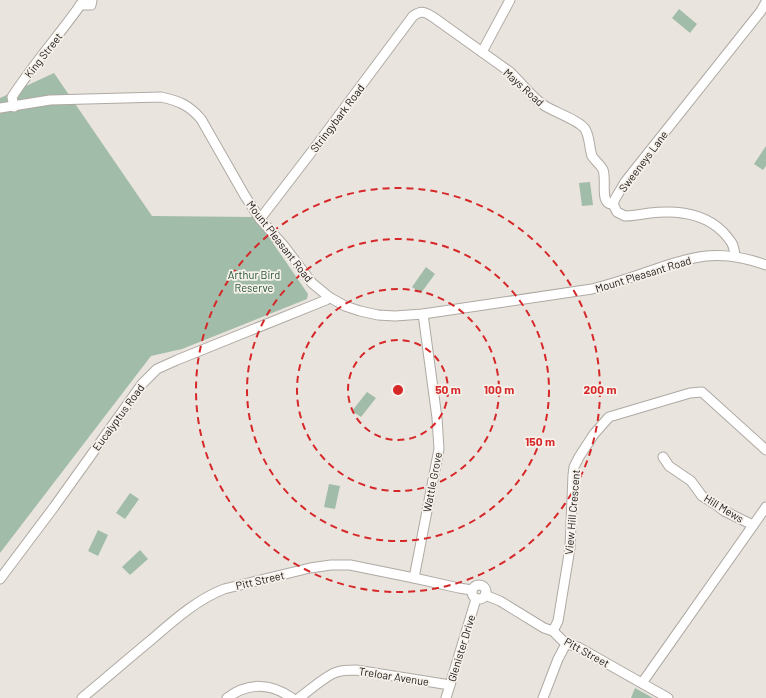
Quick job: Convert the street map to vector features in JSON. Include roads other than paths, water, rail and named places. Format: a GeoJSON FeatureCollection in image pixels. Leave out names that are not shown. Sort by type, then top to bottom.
{"type":"FeatureCollection","features":[{"type":"Feature","properties":{"kind":"street","name":"King Street"},"geometry":{"type":"LineString","coordinates":[[14,107],[12,97],[23,80],[82,3],[91,5],[92,0]]}},
{"type":"Feature","properties":{"kind":"street"},"geometry":{"type":"LineString","coordinates":[[482,52],[510,0]]}},
{"type":"Feature","properties":{"kind":"street","name":"Sweeneys Lane"},"geometry":{"type":"LineString","coordinates":[[735,256],[734,246],[727,236],[719,228],[701,217],[682,213],[661,212],[625,216],[617,212],[614,204],[615,199],[625,182],[761,11],[766,2]]}},
{"type":"Feature","properties":{"kind":"street","name":"Mays Road"},"geometry":{"type":"LineString","coordinates":[[413,16],[419,12],[426,13],[510,72],[537,100],[585,128],[593,157],[603,170],[605,198],[607,203],[614,204]]}},
{"type":"Feature","properties":{"kind":"street","name":"Stringybark Road"},"geometry":{"type":"LineString","coordinates":[[260,219],[413,16]]}},
{"type":"Feature","properties":{"kind":"street","name":"Mount Pleasant Road"},"geometry":{"type":"LineString","coordinates":[[0,108],[14,107],[50,100],[153,97],[161,97],[184,104],[193,110],[201,119],[245,196],[260,219],[284,246],[312,282],[329,297],[345,306],[378,315],[395,316],[423,314],[592,289],[674,263],[706,256],[735,256],[750,259],[766,265]]}},
{"type":"Feature","properties":{"kind":"street","name":"Eucalyptus Road"},"geometry":{"type":"LineString","coordinates":[[0,579],[54,507],[142,384],[157,369],[326,300],[329,297]]}},
{"type":"Feature","properties":{"kind":"street","name":"Wattle Grove"},"geometry":{"type":"LineString","coordinates":[[414,578],[439,449],[437,418],[423,314]]}},
{"type":"Feature","properties":{"kind":"street","name":"View Hill Crescent"},"geometry":{"type":"LineString","coordinates":[[553,631],[558,621],[570,548],[574,467],[594,434],[609,417],[690,393],[702,392],[766,450]]}},
{"type":"Feature","properties":{"kind":"street","name":"Hill Mews"},"geometry":{"type":"LineString","coordinates":[[663,457],[669,466],[691,481],[702,496],[724,511],[753,525]]}},
{"type":"Feature","properties":{"kind":"street"},"geometry":{"type":"LineString","coordinates":[[642,683],[766,507]]}},
{"type":"Feature","properties":{"kind":"street","name":"Pitt Street"},"geometry":{"type":"LineString","coordinates":[[85,697],[195,604],[211,594],[224,589],[310,568],[331,565],[350,565],[472,590]]}},
{"type":"Feature","properties":{"kind":"street"},"geometry":{"type":"LineString","coordinates":[[476,586],[481,586],[485,590],[485,595],[481,599],[476,599],[472,595],[472,590],[476,586]]}},
{"type":"Feature","properties":{"kind":"street","name":"Pitt Street"},"geometry":{"type":"LineString","coordinates":[[485,595],[500,601],[544,628],[553,631],[566,644],[578,647],[668,698]]}},
{"type":"Feature","properties":{"kind":"street","name":"Glenister Drive"},"geometry":{"type":"LineString","coordinates":[[446,698],[476,599]]}},
{"type":"Feature","properties":{"kind":"street"},"geometry":{"type":"LineString","coordinates":[[543,698],[558,659],[566,644]]}},
{"type":"Feature","properties":{"kind":"street","name":"Treloar Avenue"},"geometry":{"type":"LineString","coordinates":[[299,698],[336,672],[347,670],[356,670],[450,685]]}},
{"type":"Feature","properties":{"kind":"street"},"geometry":{"type":"LineString","coordinates":[[227,698],[246,688],[258,686],[272,687],[284,692],[292,698]]}},
{"type":"Feature","properties":{"kind":"park label","name":"Arthur Bird Reserve"},"geometry":{"type":"Point","coordinates":[254,280]}}]}
